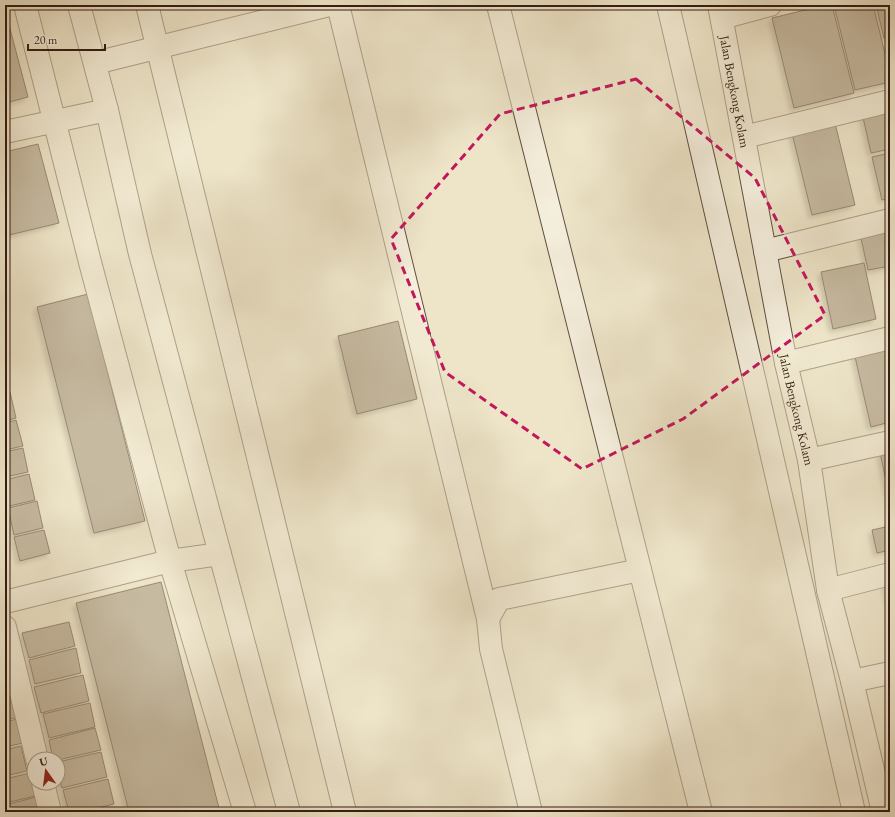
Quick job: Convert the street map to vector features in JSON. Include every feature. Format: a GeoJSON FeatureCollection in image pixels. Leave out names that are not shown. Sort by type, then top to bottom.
{"type":"FeatureCollection","features":[{"type":"Feature","properties":{"kind":"street"},"geometry":{"type":"LineString","coordinates":[[25,5],[170,561],[245,812]]}},
{"type":"Feature","properties":{"kind":"street"},"geometry":{"type":"LineString","coordinates":[[79,5],[107,110],[140,254],[289,812]]}},
{"type":"Feature","properties":{"kind":"street"},"geometry":{"type":"LineString","coordinates":[[147,5],[345,812]]}},
{"type":"Feature","properties":{"kind":"street"},"geometry":{"type":"LineString","coordinates":[[94,63],[329,5]]}},
{"type":"Feature","properties":{"kind":"street"},"geometry":{"type":"LineString","coordinates":[[338,5],[488,620],[491,649],[531,812]]}},
{"type":"Feature","properties":{"kind":"street"},"geometry":{"type":"LineString","coordinates":[[498,5],[701,812]]}},
{"type":"Feature","properties":{"kind":"street"},"geometry":{"type":"LineString","coordinates":[[668,5],[854,812]]}},
{"type":"Feature","properties":{"kind":"street"},"geometry":{"type":"LineString","coordinates":[[720,11],[770,5]]}},
{"type":"Feature","properties":{"kind":"street","name":"Jalan Bengkong Kolam"},"geometry":{"type":"LineString","coordinates":[[720,11],[786,363],[808,460],[828,590],[852,681],[883,812]]}},
{"type":"Feature","properties":{"kind":"street"},"geometry":{"type":"LineString","coordinates":[[744,137],[890,100]]}},
{"type":"Feature","properties":{"kind":"street"},"geometry":{"type":"LineString","coordinates":[[5,132],[107,110]]}},
{"type":"Feature","properties":{"kind":"street"},"geometry":{"type":"LineString","coordinates":[[765,251],[890,220]]}},
{"type":"Feature","properties":{"kind":"street"},"geometry":{"type":"LineString","coordinates":[[786,363],[890,338]]}},
{"type":"Feature","properties":{"kind":"street"},"geometry":{"type":"LineString","coordinates":[[808,460],[890,442]]}},
{"type":"Feature","properties":{"kind":"street"},"geometry":{"type":"LineString","coordinates":[[5,602],[170,561],[220,554]]}},
{"type":"Feature","properties":{"kind":"street"},"geometry":{"type":"LineString","coordinates":[[488,620],[499,599],[640,570]]}},
{"type":"Feature","properties":{"kind":"street"},"geometry":{"type":"LineString","coordinates":[[828,590],[890,574]]}},
{"type":"Feature","properties":{"kind":"street"},"geometry":{"type":"LineString","coordinates":[[5,628],[35,751]]}},
{"type":"Feature","properties":{"kind":"street"},"geometry":{"type":"LineString","coordinates":[[852,681],[890,673]]}},
{"type":"Feature","properties":{"kind":"street"},"geometry":{"type":"LineString","coordinates":[[45,791],[50,812]]}},
{"type":"Feature","properties":{"kind":"highlighted area"},"geometry":{"type":"Polygon","coordinates":[[[636,79],[755,178],[825,315],[683,419],[582,469],[445,372],[391,239],[500,114],[636,79]]]}},
{"type":"Feature","properties":{"kind":"building"},"geometry":{"type":"Polygon","coordinates":[[[826,5],[832,5],[854,93],[794,108],[772,18],[826,5]]]}},
{"type":"Feature","properties":{"kind":"building"},"geometry":{"type":"Polygon","coordinates":[[[834,5],[873,5],[890,74],[890,82],[855,90],[834,5]]]}},
{"type":"Feature","properties":{"kind":"building"},"geometry":{"type":"Polygon","coordinates":[[[876,5],[890,5],[890,37],[884,38],[876,5]]]}},
{"type":"Feature","properties":{"kind":"building"},"geometry":{"type":"Polygon","coordinates":[[[5,10],[28,97],[5,103],[5,10]]]}},
{"type":"Feature","properties":{"kind":"building"},"geometry":{"type":"Polygon","coordinates":[[[890,106],[890,149],[871,153],[862,113],[890,106]]]}},
{"type":"Feature","properties":{"kind":"building"},"geometry":{"type":"Polygon","coordinates":[[[834,119],[855,205],[812,215],[791,129],[834,119]]]}},
{"type":"Feature","properties":{"kind":"building"},"geometry":{"type":"Polygon","coordinates":[[[38,144],[59,223],[5,236],[5,152],[38,144]]]}},
{"type":"Feature","properties":{"kind":"building"},"geometry":{"type":"Polygon","coordinates":[[[890,153],[890,198],[882,200],[872,157],[890,153]]]}},
{"type":"Feature","properties":{"kind":"building"},"geometry":{"type":"Polygon","coordinates":[[[859,229],[890,231],[890,266],[868,270],[859,229]]]}},
{"type":"Feature","properties":{"kind":"building"},"geometry":{"type":"Polygon","coordinates":[[[864,263],[876,319],[833,329],[821,272],[864,263]]]}},
{"type":"Feature","properties":{"kind":"building"},"geometry":{"type":"Polygon","coordinates":[[[88,294],[145,521],[94,533],[37,307],[88,294]]]}},
{"type":"Feature","properties":{"kind":"building"},"geometry":{"type":"Polygon","coordinates":[[[398,321],[417,399],[357,414],[338,336],[398,321]]]}},
{"type":"Feature","properties":{"kind":"building"},"geometry":{"type":"Polygon","coordinates":[[[890,340],[890,422],[871,427],[853,348],[890,340]]]}},
{"type":"Feature","properties":{"kind":"building"},"geometry":{"type":"Polygon","coordinates":[[[5,372],[9,390],[5,391],[5,372]]]}},
{"type":"Feature","properties":{"kind":"building"},"geometry":{"type":"Polygon","coordinates":[[[10,392],[16,418],[5,421],[5,393],[10,392]]]}},
{"type":"Feature","properties":{"kind":"building"},"geometry":{"type":"Polygon","coordinates":[[[16,420],[23,446],[5,450],[5,423],[16,420]]]}},
{"type":"Feature","properties":{"kind":"building"},"geometry":{"type":"Polygon","coordinates":[[[23,448],[28,472],[5,477],[5,452],[23,448]]]}},
{"type":"Feature","properties":{"kind":"building"},"geometry":{"type":"Polygon","coordinates":[[[890,450],[890,501],[880,452],[890,450]]]}},
{"type":"Feature","properties":{"kind":"building"},"geometry":{"type":"Polygon","coordinates":[[[29,474],[35,500],[5,507],[5,480],[29,474]]]}},
{"type":"Feature","properties":{"kind":"building"},"geometry":{"type":"Polygon","coordinates":[[[37,501],[43,528],[14,535],[8,508],[37,501]]]}},
{"type":"Feature","properties":{"kind":"building"},"geometry":{"type":"Polygon","coordinates":[[[890,526],[890,550],[877,553],[872,530],[890,526]]]}},
{"type":"Feature","properties":{"kind":"building"},"geometry":{"type":"Polygon","coordinates":[[[44,530],[50,553],[20,561],[14,537],[44,530]]]}},
{"type":"Feature","properties":{"kind":"building"},"geometry":{"type":"Polygon","coordinates":[[[890,577],[890,606],[884,578],[890,577]]]}},
{"type":"Feature","properties":{"kind":"building"},"geometry":{"type":"Polygon","coordinates":[[[161,582],[220,812],[129,812],[76,603],[161,582]]]}},
{"type":"Feature","properties":{"kind":"building"},"geometry":{"type":"Polygon","coordinates":[[[69,622],[75,646],[29,658],[22,633],[69,622]]]}},
{"type":"Feature","properties":{"kind":"building"},"geometry":{"type":"Polygon","coordinates":[[[76,648],[81,673],[35,684],[29,660],[76,648]]]}},
{"type":"Feature","properties":{"kind":"building"},"geometry":{"type":"Polygon","coordinates":[[[5,665],[16,689],[5,692],[5,665]]]}},
{"type":"Feature","properties":{"kind":"building"},"geometry":{"type":"Polygon","coordinates":[[[83,675],[89,701],[41,713],[34,687],[83,675]]]}},
{"type":"Feature","properties":{"kind":"building"},"geometry":{"type":"Polygon","coordinates":[[[12,693],[18,717],[5,720],[5,695],[12,693]]]}},
{"type":"Feature","properties":{"kind":"building"},"geometry":{"type":"Polygon","coordinates":[[[90,703],[95,727],[49,738],[43,714],[90,703]]]}},
{"type":"Feature","properties":{"kind":"building"},"geometry":{"type":"Polygon","coordinates":[[[17,719],[23,743],[5,747],[5,722],[17,719]]]}},
{"type":"Feature","properties":{"kind":"building"},"geometry":{"type":"Polygon","coordinates":[[[95,728],[101,750],[66,758],[66,751],[51,751],[49,740],[95,728]]]}},
{"type":"Feature","properties":{"kind":"building"},"geometry":{"type":"Polygon","coordinates":[[[21,746],[26,771],[5,776],[5,750],[21,746]]]}},
{"type":"Feature","properties":{"kind":"building"},"geometry":{"type":"Polygon","coordinates":[[[101,752],[107,777],[66,787],[66,760],[101,752]]]}},
{"type":"Feature","properties":{"kind":"building"},"geometry":{"type":"Polygon","coordinates":[[[26,774],[26,791],[38,791],[40,795],[5,803],[5,779],[26,774]]]}},
{"type":"Feature","properties":{"kind":"building"},"geometry":{"type":"Polygon","coordinates":[[[108,779],[114,804],[81,812],[69,812],[63,791],[66,791],[66,789],[108,779]]]}},
{"type":"Feature","properties":{"kind":"building"},"geometry":{"type":"Polygon","coordinates":[[[40,796],[44,812],[5,812],[5,805],[40,796]]]}},
{"type":"Feature","properties":{"kind":"building"},"geometry":{"type":"Polygon","coordinates":[[[115,807],[116,812],[92,812],[115,807]]]}}]}
